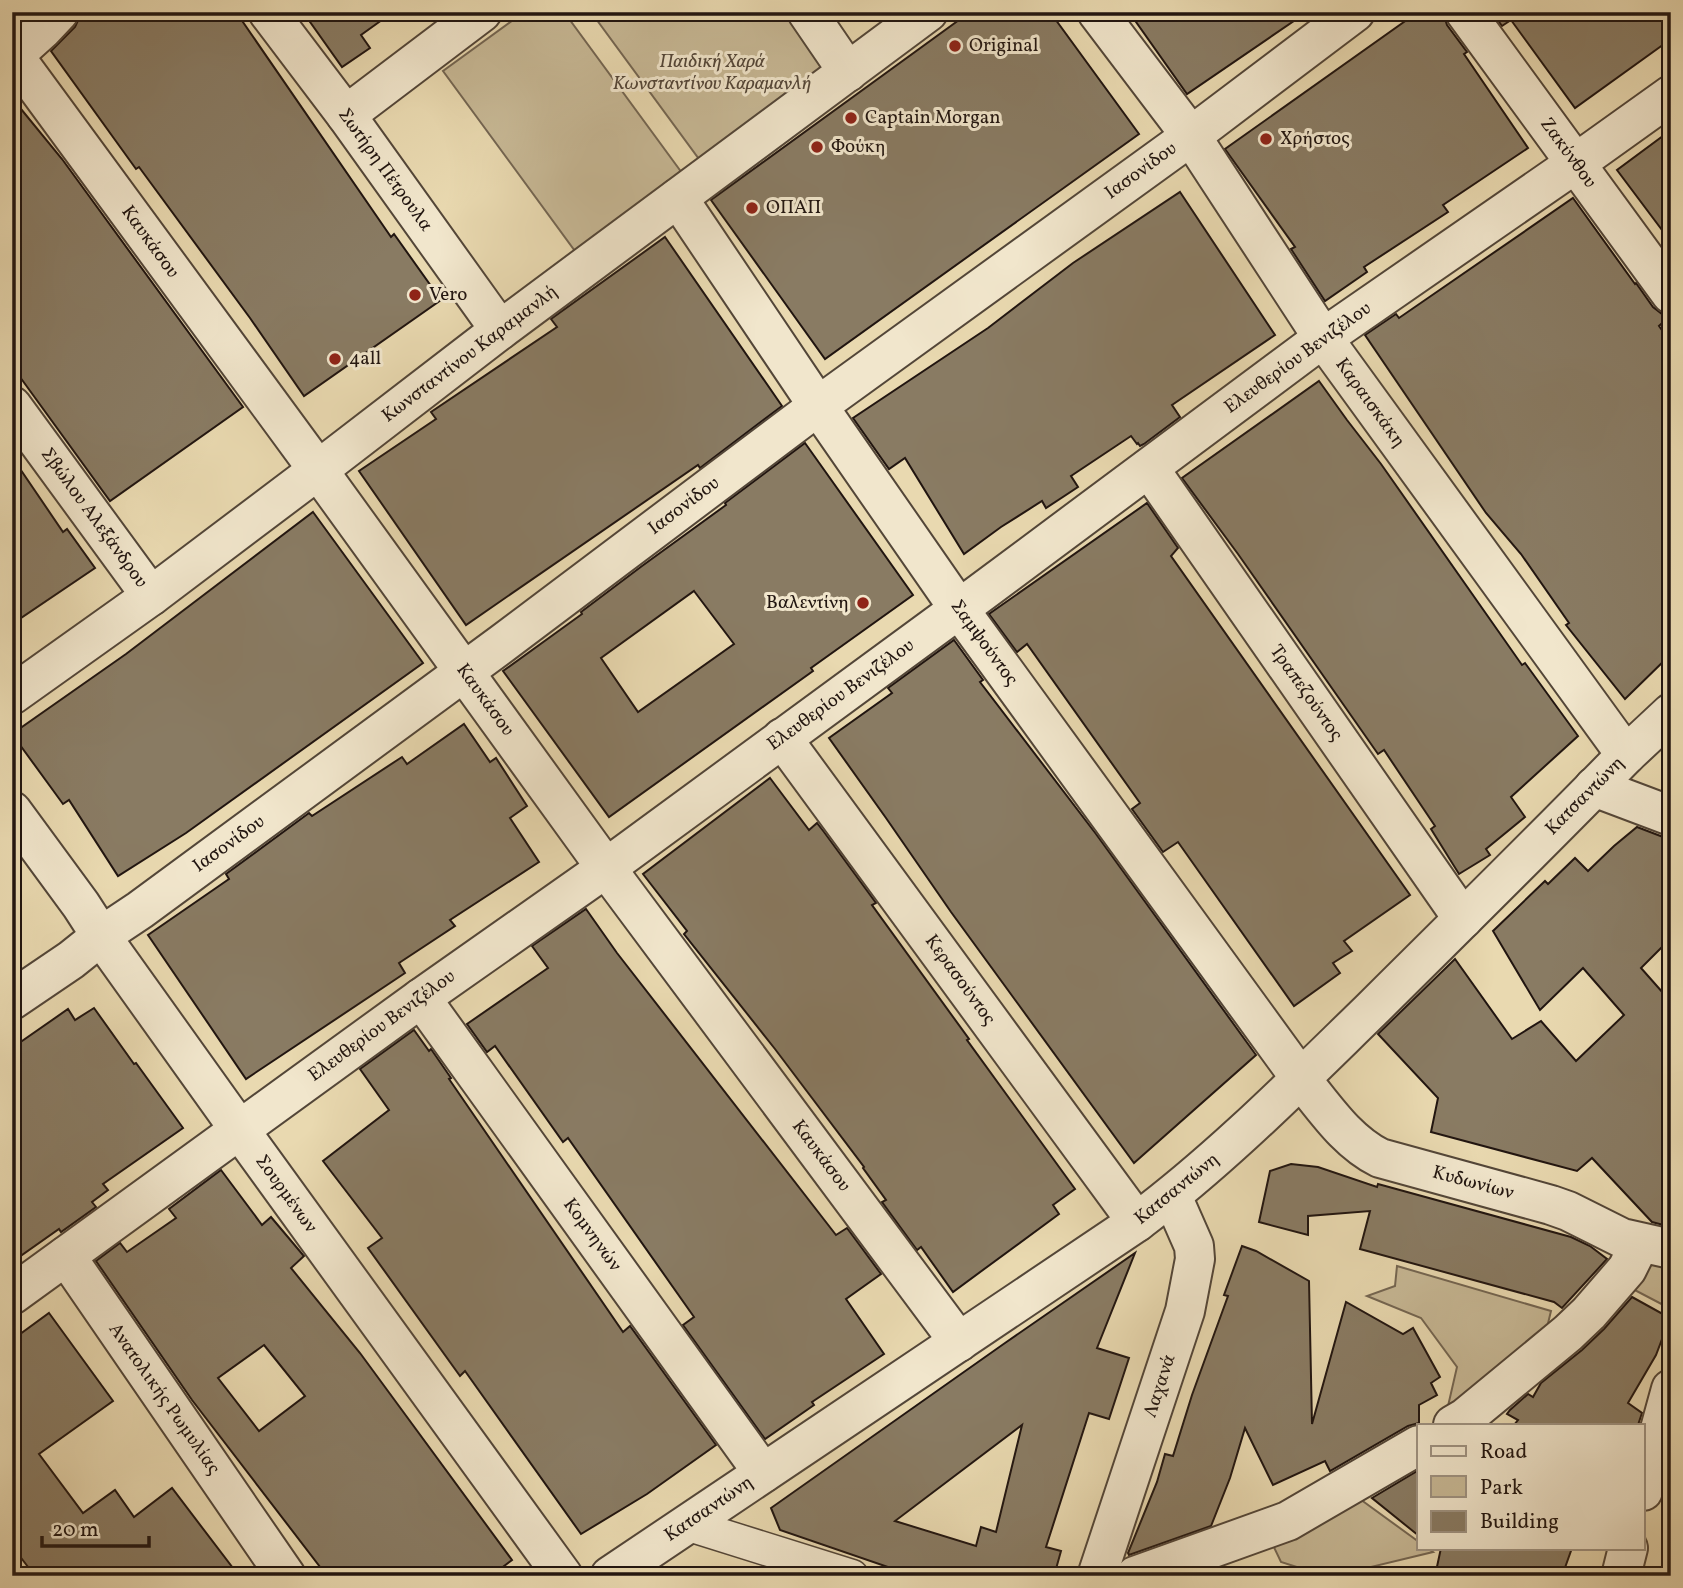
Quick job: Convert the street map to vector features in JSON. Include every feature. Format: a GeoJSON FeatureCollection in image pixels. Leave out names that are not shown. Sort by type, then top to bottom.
{"type":"FeatureCollection","features":[{"type":"Feature","properties":{"kind":"street"},"geometry":{"type":"LineString","coordinates":[[13,56],[59,12]]}},
{"type":"Feature","properties":{"kind":"street","name":"Σωτήρη Πέτρουλα"},"geometry":{"type":"LineString","coordinates":[[268,12],[346,115],[499,330]]}},
{"type":"Feature","properties":{"kind":"street"},"geometry":{"type":"LineString","coordinates":[[346,115],[482,12]]}},
{"type":"Feature","properties":{"kind":"street"},"geometry":{"type":"LineString","coordinates":[[807,12],[848,72]]}},
{"type":"Feature","properties":{"kind":"street","name":"Κωνσταντίνου Καραμανλή"},"geometry":{"type":"LineString","coordinates":[[12,695],[151,596],[499,330],[928,12]]}},
{"type":"Feature","properties":{"kind":"street","name":"Καραισκάκη"},"geometry":{"type":"LineString","coordinates":[[1097,12],[1191,136],[1323,338],[1626,755]]}},
{"type":"Feature","properties":{"kind":"street","name":"Ιασoνίδου"},"geometry":{"type":"LineString","coordinates":[[12,1000],[140,910],[818,405],[1191,136],[1355,12]]}},
{"type":"Feature","properties":{"kind":"street","name":"Ζακύνθου"},"geometry":{"type":"LineString","coordinates":[[1465,12],[1671,294]]}},
{"type":"Feature","properties":{"kind":"street","name":"Καυκάσου"},"geometry":{"type":"LineString","coordinates":[[13,56],[318,470],[606,868],[959,1342]]}},
{"type":"Feature","properties":{"kind":"street","name":"Ελευθερίου Βενιζέλου"},"geometry":{"type":"LineString","coordinates":[[12,1295],[421,998],[606,868],[1323,338],[1671,95]]}},
{"type":"Feature","properties":{"kind":"street","name":"Σαμψούντος"},"geometry":{"type":"LineString","coordinates":[[678,198],[959,609],[1301,1079]]}},
{"type":"Feature","properties":{"kind":"street","name":"Σβώλου Αλεξάνδρου"},"geometry":{"type":"LineString","coordinates":[[12,406],[151,596]]}},
{"type":"Feature","properties":{"kind":"street","name":"Τραπεζούντος"},"geometry":{"type":"LineString","coordinates":[[1149,468],[1463,919]]}},
{"type":"Feature","properties":{"kind":"street","name":"Κατσαντώνη"},"geometry":{"type":"LineString","coordinates":[[610,1576],[1137,1222],[1209,1165],[1301,1079],[1671,713]]}},
{"type":"Feature","properties":{"kind":"street","name":"Κερασούντος"},"geometry":{"type":"LineString","coordinates":[[782,738],[1137,1222]]}},
{"type":"Feature","properties":{"kind":"street"},"geometry":{"type":"LineString","coordinates":[[1594,787],[1671,816]]}},
{"type":"Feature","properties":{"kind":"street","name":"Σουρμένων"},"geometry":{"type":"LineString","coordinates":[[12,811],[563,1576]]}},
{"type":"Feature","properties":{"kind":"street","name":"Κομνηνών"},"geometry":{"type":"LineString","coordinates":[[421,998],[764,1473]]}},
{"type":"Feature","properties":{"kind":"street","name":"Κυδωνίων"},"geometry":{"type":"LineString","coordinates":[[1301,1079],[1346,1134],[1367,1152],[1380,1158],[1551,1205],[1568,1211],[1606,1232],[1655,1246]]}},
{"type":"Feature","properties":{"kind":"street","name":"Λαχανά"},"geometry":{"type":"LineString","coordinates":[[1097,1576],[1185,1311],[1195,1259],[1194,1246],[1172,1195]]}},
{"type":"Feature","properties":{"kind":"street"},"geometry":{"type":"LineString","coordinates":[[1455,1424],[1568,1333],[1628,1269],[1655,1246]]}},
{"type":"Feature","properties":{"kind":"street","name":"Ανατολικής Ρωμυλίας"},"geometry":{"type":"LineString","coordinates":[[66,1256],[286,1576]]}},
{"type":"Feature","properties":{"kind":"street"},"geometry":{"type":"LineString","coordinates":[[1644,1487],[1671,1390]]}},
{"type":"Feature","properties":{"kind":"street"},"geometry":{"type":"LineString","coordinates":[[1135,1576],[1288,1521],[1417,1446]]}},
{"type":"Feature","properties":{"kind":"street"},"geometry":{"type":"LineString","coordinates":[[1644,1501],[1671,1479]]}},
{"type":"Feature","properties":{"kind":"street"},"geometry":{"type":"LineString","coordinates":[[686,1524],[852,1576]]}},
{"type":"Feature","properties":{"kind":"street"},"geometry":{"type":"LineString","coordinates":[[1621,1576],[1628,1550]]}},
{"type":"Feature","properties":{"kind":"green space"},"geometry":{"type":"Polygon","coordinates":[[[524,12],[564,12],[682,173],[575,251],[443,71],[524,12]]]}},
{"type":"Feature","properties":{"kind":"green space","name":"Παιδική Χαρά Κωνσταντίνου Καραμανλή"},"geometry":{"type":"Polygon","coordinates":[[[591,12],[795,12],[831,62],[699,159],[591,12]]]}},
{"type":"Feature","properties":{"kind":"green space"},"geometry":{"type":"Polygon","coordinates":[[[1640,1257],[1671,1268],[1671,1309],[1627,1286],[1640,1257]]]}},
{"type":"Feature","properties":{"kind":"green space"},"geometry":{"type":"Polygon","coordinates":[[[1397,1266],[1551,1311],[1542,1348],[1445,1419],[1457,1367],[1421,1318],[1367,1296],[1395,1286],[1397,1266]]]}},
{"type":"Feature","properties":{"kind":"green space"},"geometry":{"type":"Polygon","coordinates":[[[1353,1494],[1417,1541],[1417,1550],[1433,1552],[1354,1571],[1351,1576],[1302,1576],[1303,1569],[1281,1562],[1270,1539],[1353,1494]]]}},
{"type":"Feature","properties":{"kind":"building"},"geometry":{"type":"Polygon","coordinates":[[[82,12],[236,12],[391,237],[394,234],[441,300],[304,396],[250,318],[139,167],[136,169],[51,51],[75,27],[82,12]]]}},
{"type":"Feature","properties":{"kind":"building"},"geometry":{"type":"Polygon","coordinates":[[[303,12],[393,12],[361,35],[370,48],[342,67],[303,12]]]}},
{"type":"Feature","properties":{"kind":"building"},"geometry":{"type":"Polygon","coordinates":[[[970,12],[1050,12],[1139,134],[825,359],[711,200],[970,12]]]}},
{"type":"Feature","properties":{"kind":"building"},"geometry":{"type":"Polygon","coordinates":[[[1129,12],[1307,12],[1187,94],[1129,12]]]}},
{"type":"Feature","properties":{"kind":"building"},"geometry":{"type":"Polygon","coordinates":[[[1418,12],[1443,12],[1447,25],[1467,52],[1464,54],[1528,148],[1443,205],[1448,212],[1364,267],[1367,272],[1325,301],[1291,249],[1295,247],[1225,149],[1418,12]]]}},
{"type":"Feature","properties":{"kind":"building"},"geometry":{"type":"Polygon","coordinates":[[[1492,12],[1671,12],[1671,39],[1575,108],[1511,20],[1502,26],[1492,12]]]}},
{"type":"Feature","properties":{"kind":"building"},"geometry":{"type":"Polygon","coordinates":[[[12,98],[62,159],[243,407],[110,501],[12,366],[12,98]]]}},
{"type":"Feature","properties":{"kind":"building"},"geometry":{"type":"Polygon","coordinates":[[[1671,130],[1671,242],[1617,170],[1671,130]]]}},
{"type":"Feature","properties":{"kind":"building"},"geometry":{"type":"Polygon","coordinates":[[[1180,192],[1275,335],[1172,405],[1180,417],[1144,444],[1140,446],[1131,436],[1071,476],[1078,487],[1046,508],[1042,501],[964,554],[905,458],[889,469],[853,418],[988,328],[1073,263],[1180,192]]]}},
{"type":"Feature","properties":{"kind":"building"},"geometry":{"type":"Polygon","coordinates":[[[1573,198],[1653,307],[1662,314],[1671,315],[1659,326],[1671,343],[1671,654],[1625,699],[1566,625],[1569,623],[1521,554],[1486,513],[1365,335],[1396,314],[1399,318],[1573,198]]]}},
{"type":"Feature","properties":{"kind":"building"},"geometry":{"type":"Polygon","coordinates":[[[665,237],[782,406],[700,468],[698,465],[466,625],[359,471],[436,419],[431,412],[557,327],[551,319],[665,237]]]}},
{"type":"Feature","properties":{"kind":"building"},"geometry":{"type":"Polygon","coordinates":[[[1319,381],[1381,464],[1522,665],[1525,663],[1578,736],[1511,797],[1525,817],[1486,849],[1490,855],[1459,874],[1431,829],[1435,826],[1384,750],[1378,754],[1182,478],[1319,381]]]}},
{"type":"Feature","properties":{"kind":"building"},"geometry":{"type":"Polygon","coordinates":[[[805,443],[913,595],[811,668],[813,671],[609,817],[503,671],[582,614],[581,612],[726,505],[725,503],[805,443]],[[694,591],[601,658],[638,712],[734,644],[694,591]]]}},
{"type":"Feature","properties":{"kind":"building"},"geometry":{"type":"Polygon","coordinates":[[[12,457],[63,532],[67,529],[95,568],[12,624],[12,457]]]}},
{"type":"Feature","properties":{"kind":"building"},"geometry":{"type":"Polygon","coordinates":[[[1147,503],[1178,548],[1171,556],[1410,895],[1344,941],[1352,951],[1333,963],[1340,973],[1294,1006],[1178,842],[1163,852],[1132,809],[1140,803],[1027,644],[1017,652],[989,614],[1147,503]]]}},
{"type":"Feature","properties":{"kind":"building"},"geometry":{"type":"Polygon","coordinates":[[[313,512],[423,663],[186,833],[118,876],[69,800],[63,804],[12,734],[126,654],[313,512]]]}},
{"type":"Feature","properties":{"kind":"building"},"geometry":{"type":"Polygon","coordinates":[[[954,640],[983,680],[980,682],[1096,834],[1256,1055],[1134,1163],[951,912],[829,738],[892,693],[888,688],[954,640]]]}},
{"type":"Feature","properties":{"kind":"building"},"geometry":{"type":"Polygon","coordinates":[[[464,724],[490,762],[496,758],[527,806],[510,818],[539,862],[450,920],[455,926],[399,963],[405,973],[246,1079],[148,935],[229,879],[226,874],[309,813],[312,816],[402,757],[407,764],[464,724]]]}},
{"type":"Feature","properties":{"kind":"building"},"geometry":{"type":"Polygon","coordinates":[[[770,778],[809,830],[817,823],[824,832],[876,903],[872,905],[1075,1189],[1053,1205],[1059,1214],[953,1292],[921,1247],[917,1250],[882,1202],[886,1200],[864,1167],[684,934],[687,931],[643,874],[770,778]]]}},
{"type":"Feature","properties":{"kind":"building"},"geometry":{"type":"Polygon","coordinates":[[[1637,827],[1671,840],[1671,938],[1641,968],[1671,1002],[1671,1227],[1652,1222],[1592,1158],[1577,1171],[1431,1132],[1438,1098],[1378,1034],[1455,959],[1512,1039],[1541,1021],[1576,1061],[1624,1015],[1583,968],[1540,1010],[1493,931],[1545,881],[1548,884],[1575,858],[1588,871],[1637,827]]]}},
{"type":"Feature","properties":{"kind":"building"},"geometry":{"type":"Polygon","coordinates":[[[586,909],[617,953],[836,1235],[847,1228],[881,1274],[846,1299],[884,1354],[812,1402],[814,1405],[765,1439],[683,1325],[694,1317],[568,1138],[563,1142],[495,1046],[487,1052],[467,1024],[548,968],[532,946],[586,909]]]}},
{"type":"Feature","properties":{"kind":"building"},"geometry":{"type":"Polygon","coordinates":[[[94,1008],[183,1128],[103,1184],[108,1190],[92,1202],[96,1207],[12,1262],[12,1048],[68,1009],[75,1020],[94,1008]]]}},
{"type":"Feature","properties":{"kind":"building"},"geometry":{"type":"Polygon","coordinates":[[[414,1030],[429,1051],[431,1049],[623,1332],[630,1326],[716,1445],[647,1494],[581,1534],[465,1371],[460,1376],[368,1248],[382,1238],[323,1161],[389,1110],[360,1069],[414,1030]]]}},
{"type":"Feature","properties":{"kind":"building"},"geometry":{"type":"Polygon","coordinates":[[[1291,1164],[1318,1167],[1377,1187],[1378,1184],[1571,1237],[1590,1246],[1607,1259],[1562,1308],[1554,1302],[1360,1249],[1370,1211],[1308,1216],[1308,1235],[1259,1222],[1270,1171],[1291,1164]]]}},
{"type":"Feature","properties":{"kind":"building"},"geometry":{"type":"Polygon","coordinates":[[[221,1170],[262,1225],[271,1217],[304,1256],[291,1268],[360,1353],[512,1560],[491,1576],[327,1576],[192,1400],[96,1261],[120,1243],[127,1252],[176,1218],[169,1209],[221,1170]],[[264,1345],[218,1378],[259,1431],[305,1396],[264,1345]]]}},
{"type":"Feature","properties":{"kind":"building"},"geometry":{"type":"Polygon","coordinates":[[[1242,1246],[1309,1281],[1312,1424],[1346,1302],[1403,1334],[1413,1328],[1440,1377],[1431,1383],[1437,1395],[1419,1405],[1419,1423],[1408,1426],[1330,1471],[1325,1461],[1273,1485],[1245,1428],[1230,1478],[1211,1526],[1129,1555],[1165,1454],[1173,1456],[1228,1296],[1224,1295],[1242,1246]]]}},
{"type":"Feature","properties":{"kind":"building"},"geometry":{"type":"Polygon","coordinates":[[[1135,1253],[1097,1348],[1129,1358],[1109,1419],[1089,1413],[1046,1547],[1061,1551],[1054,1576],[914,1576],[780,1530],[771,1508],[1135,1253]],[[1022,1425],[895,1521],[976,1546],[981,1527],[996,1532],[1022,1425]]]}},
{"type":"Feature","properties":{"kind":"building"},"geometry":{"type":"Polygon","coordinates":[[[1632,1297],[1670,1318],[1656,1355],[1628,1403],[1642,1413],[1638,1424],[1515,1424],[1518,1420],[1507,1414],[1510,1410],[1528,1394],[1533,1397],[1541,1383],[1604,1329],[1632,1297]]]}},
{"type":"Feature","properties":{"kind":"building"},"geometry":{"type":"Polygon","coordinates":[[[49,1313],[113,1401],[39,1454],[83,1513],[115,1490],[134,1517],[172,1488],[239,1576],[35,1576],[12,1546],[12,1340],[49,1313]]]}},
{"type":"Feature","properties":{"kind":"building"},"geometry":{"type":"Polygon","coordinates":[[[1417,1471],[1417,1534],[1372,1498],[1417,1471]]]}},
{"type":"Feature","properties":{"kind":"building"},"geometry":{"type":"Polygon","coordinates":[[[1441,1550],[1571,1550],[1562,1576],[1435,1576],[1441,1550]]]}},
{"type":"Feature","properties":{"kind":"place","name":"Original"},"geometry":{"type":"Point","coordinates":[955,46]}},
{"type":"Feature","properties":{"kind":"place","name":"Captain Morgan"},"geometry":{"type":"Point","coordinates":[851,118]}},
{"type":"Feature","properties":{"kind":"place","name":"Χρήστος"},"geometry":{"type":"Point","coordinates":[1266,139]}},
{"type":"Feature","properties":{"kind":"place","name":"Φούκη"},"geometry":{"type":"Point","coordinates":[817,147]}},
{"type":"Feature","properties":{"kind":"place","name":"ΟΠΑΠ"},"geometry":{"type":"Point","coordinates":[752,208]}},
{"type":"Feature","properties":{"kind":"place","name":"Vero"},"geometry":{"type":"Point","coordinates":[415,295]}},
{"type":"Feature","properties":{"kind":"place","name":"4all"},"geometry":{"type":"Point","coordinates":[335,359]}},
{"type":"Feature","properties":{"kind":"place","name":"Βαλεντίνη"},"geometry":{"type":"Point","coordinates":[863,603]}}]}
